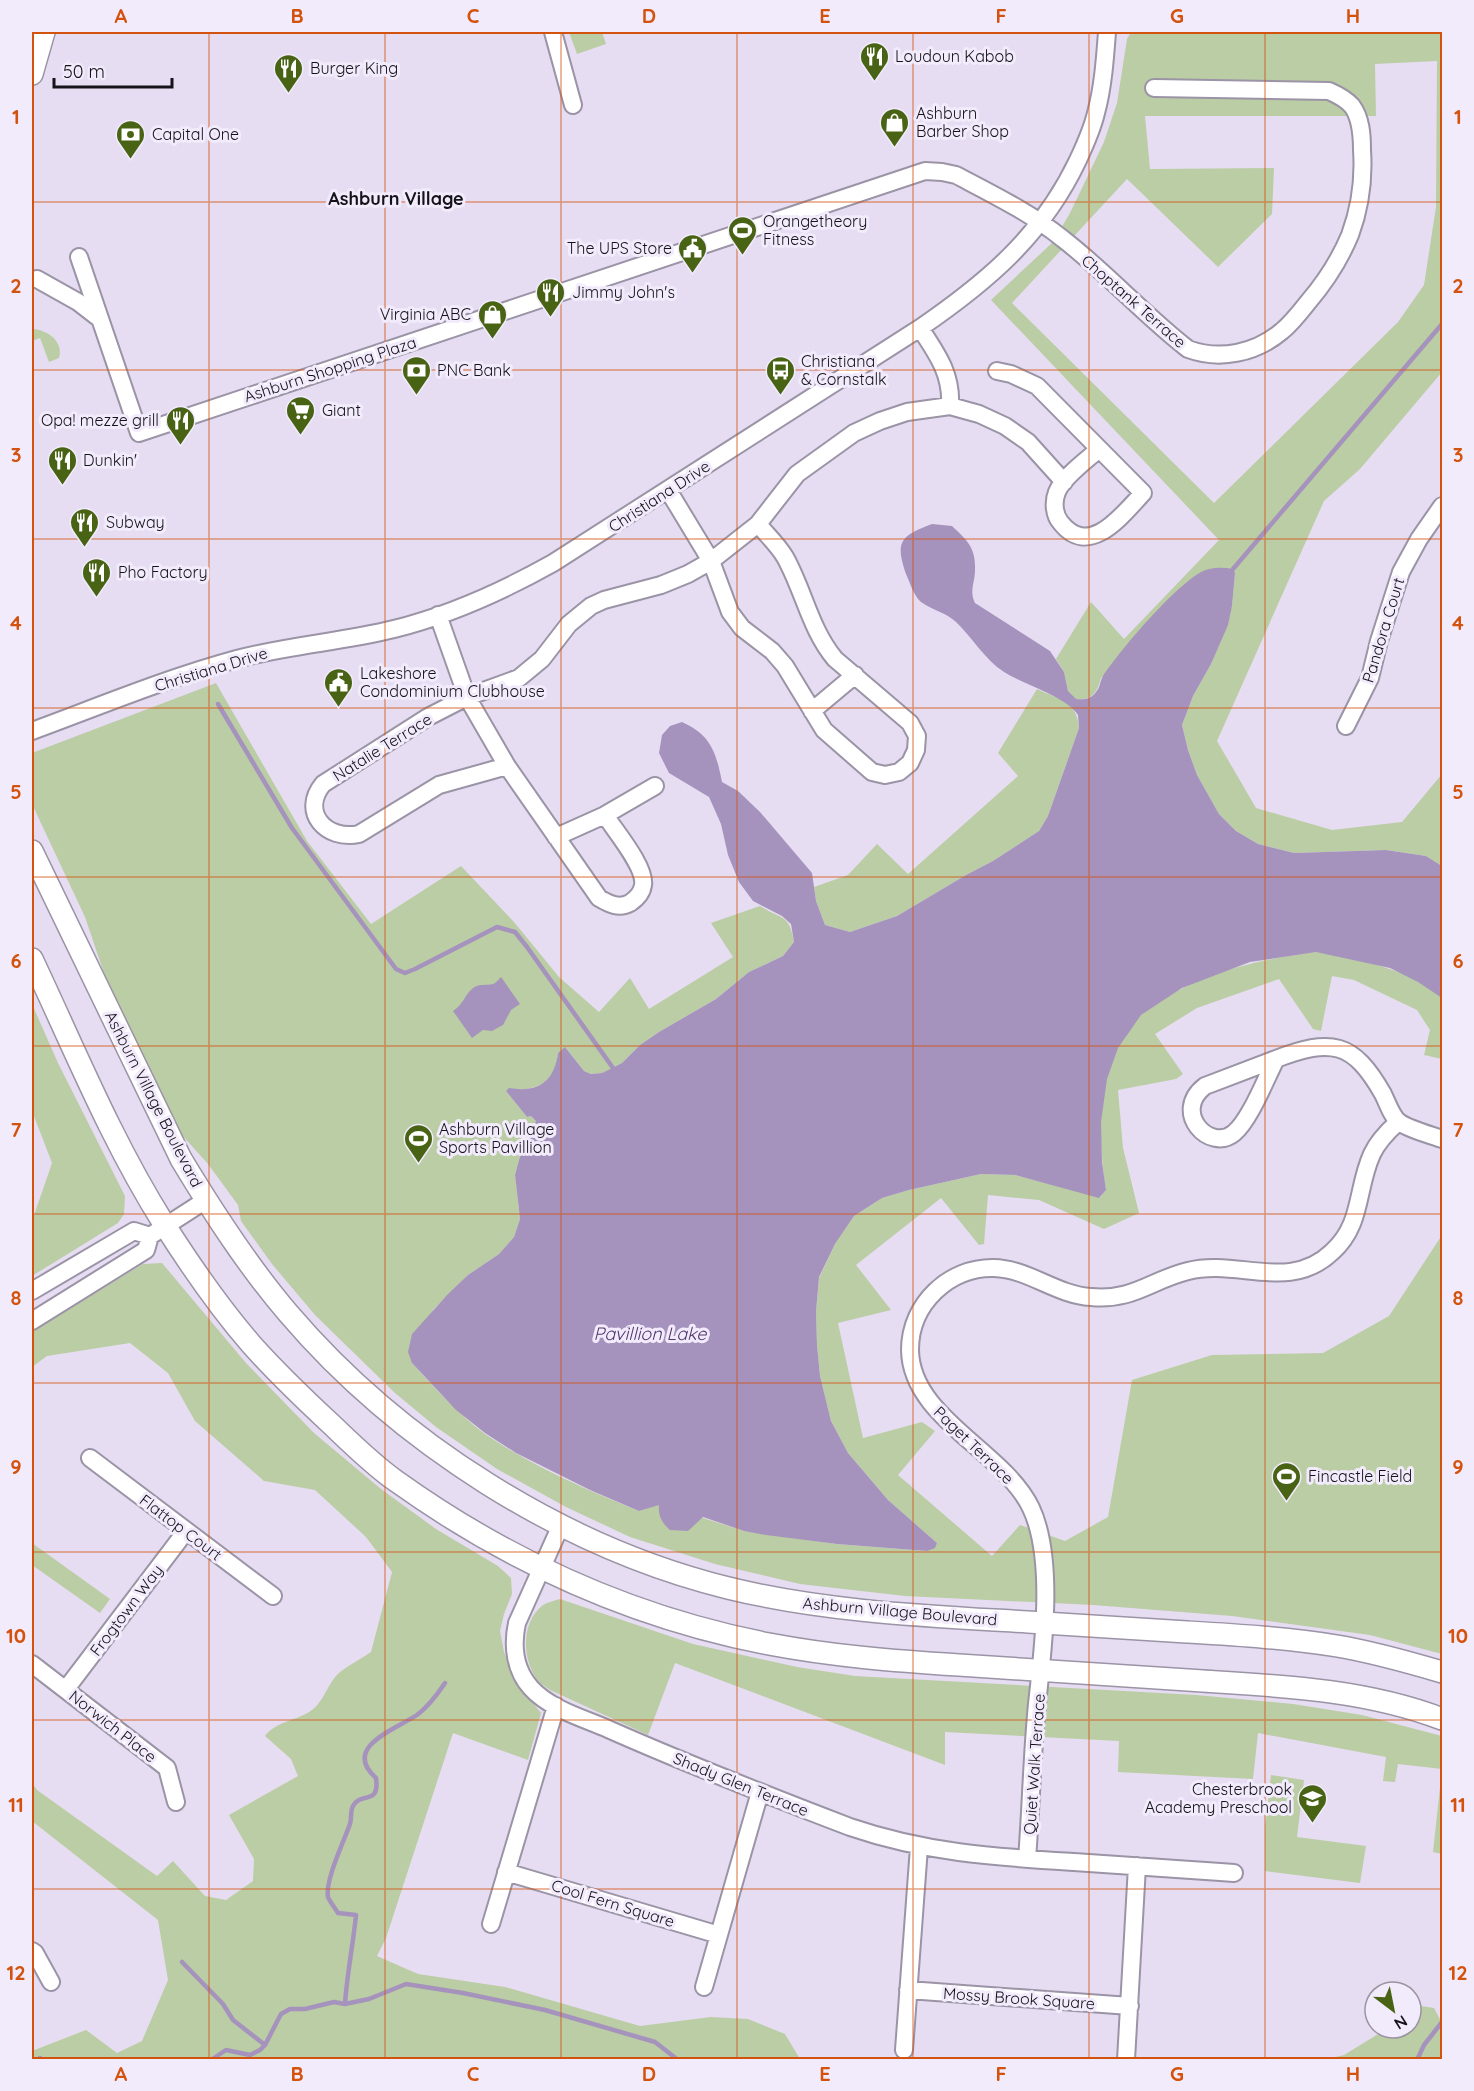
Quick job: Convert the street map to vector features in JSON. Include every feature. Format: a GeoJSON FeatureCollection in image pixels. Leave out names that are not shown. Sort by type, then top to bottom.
{"type":"FeatureCollection","features":[{"type":"Feature","properties":{"kind":"main road"},"geometry":{"type":"LineString","coordinates":[[32,74],[44,32]]}},
{"type":"Feature","properties":{"kind":"main road","name":"Ashburn Village Boulevard"},"geometry":{"type":"LineString","coordinates":[[32,851],[181,1159],[206,1200],[258,1275],[288,1313],[329,1358],[360,1387],[415,1434],[506,1494],[561,1525],[619,1552],[677,1574],[774,1598],[872,1611],[1303,1642],[1370,1652],[1443,1672]]}},
{"type":"Feature","properties":{"kind":"main road"},"geometry":{"type":"LineString","coordinates":[[32,959],[158,1231],[251,1344],[284,1379],[394,1480],[472,1530],[541,1568],[588,1590],[686,1624],[767,1644],[856,1657],[1294,1688],[1370,1698],[1443,1719]]}},
{"type":"Feature","properties":{"kind":"street"},"geometry":{"type":"LineString","coordinates":[[553,32],[573,105]]}},
{"type":"Feature","properties":{"kind":"street","name":"Christiana Drive"},"geometry":{"type":"LineString","coordinates":[[32,731],[194,672],[276,649],[394,629],[477,601],[517,583],[553,563],[920,328],[960,301],[1005,262],[1040,222],[1068,180],[1087,141],[1096,114],[1105,64],[1107,32]]}},
{"type":"Feature","properties":{"kind":"street","name":"Choptank Terrace"},"geometry":{"type":"LineString","coordinates":[[1040,222],[1095,266],[1188,349],[1203,355],[1246,351],[1271,339],[1293,321],[1323,285],[1338,261],[1350,235],[1358,207],[1363,178],[1362,135],[1352,107],[1342,97],[1329,91],[1315,89],[1154,88]]}},
{"type":"Feature","properties":{"kind":"street","name":"Ashburn Shopping Plaza"},"geometry":{"type":"LineString","coordinates":[[79,257],[139,433],[925,171],[942,171],[956,175],[1040,222]]}},
{"type":"Feature","properties":{"kind":"street"},"geometry":{"type":"LineString","coordinates":[[37,279],[78,302],[100,319]]}},
{"type":"Feature","properties":{"kind":"street"},"geometry":{"type":"LineString","coordinates":[[920,328],[949,381],[950,406]]}},
{"type":"Feature","properties":{"kind":"street"},"geometry":{"type":"LineString","coordinates":[[997,371],[1011,374],[1037,386],[1143,493],[1109,527],[1095,536],[1081,537],[1068,531],[1058,520],[1054,507],[1057,493],[1064,482],[1099,449]]}},
{"type":"Feature","properties":{"kind":"street","name":"Natalie Terrace"},"geometry":{"type":"LineString","coordinates":[[507,766],[439,784],[359,834],[346,836],[332,833],[321,824],[315,804],[318,790],[323,784],[428,717],[467,697],[519,678],[542,659],[569,624],[591,606],[604,600],[661,585],[711,561],[758,524],[797,474],[854,433],[880,421],[908,412],[950,406],[992,419],[1028,442],[1064,482]]}},
{"type":"Feature","properties":{"kind":"street"},"geometry":{"type":"LineString","coordinates":[[668,490],[711,561],[730,612],[742,628],[772,651],[785,666],[824,730],[872,772],[885,775],[899,772],[910,763],[916,750],[917,736],[910,723],[835,659],[818,636],[785,558],[758,524]]}},
{"type":"Feature","properties":{"kind":"street","name":"Pandora Court"},"geometry":{"type":"LineString","coordinates":[[1346,726],[1370,678],[1401,572],[1419,539],[1443,506]]}},
{"type":"Feature","properties":{"kind":"street"},"geometry":{"type":"LineString","coordinates":[[438,615],[467,697],[507,766],[599,898],[610,905],[625,906],[637,898],[644,886],[642,872],[605,815]]}},
{"type":"Feature","properties":{"kind":"street"},"geometry":{"type":"LineString","coordinates":[[812,711],[855,675]]}},
{"type":"Feature","properties":{"kind":"street"},"geometry":{"type":"LineString","coordinates":[[556,837],[605,815],[655,786]]}},
{"type":"Feature","properties":{"kind":"street"},"geometry":{"type":"LineString","coordinates":[[1276,1059],[1242,1125],[1233,1134],[1225,1138],[1215,1138],[1198,1127],[1191,1108],[1193,1096],[1205,1086],[1276,1059],[1313,1047],[1332,1047],[1349,1053],[1361,1061],[1371,1074],[1398,1122],[1443,1139]]}},
{"type":"Feature","properties":{"kind":"street","name":"Paget Terrace"},"geometry":{"type":"LineString","coordinates":[[1041,1670],[1045,1590],[1044,1551],[1040,1531],[1032,1509],[1010,1478],[932,1406],[915,1378],[910,1353],[911,1336],[917,1316],[928,1298],[954,1277],[973,1270],[988,1268],[1007,1269],[1065,1293],[1099,1298],[1139,1291],[1170,1277],[1202,1268],[1220,1267],[1267,1274],[1308,1267],[1331,1253],[1347,1236],[1352,1226],[1373,1152],[1382,1138],[1398,1122]]}},
{"type":"Feature","properties":{"kind":"street"},"geometry":{"type":"LineString","coordinates":[[32,1321],[146,1250],[158,1231],[206,1200]]}},
{"type":"Feature","properties":{"kind":"street"},"geometry":{"type":"LineString","coordinates":[[32,1291],[134,1231],[158,1231]]}},
{"type":"Feature","properties":{"kind":"street","name":"Flattop Court"},"geometry":{"type":"LineString","coordinates":[[90,1458],[273,1596]]}},
{"type":"Feature","properties":{"kind":"street","name":"Shady Glen Terrace"},"geometry":{"type":"LineString","coordinates":[[561,1525],[516,1623],[513,1640],[518,1665],[531,1688],[556,1706],[673,1757],[850,1827],[919,1847],[952,1853],[1234,1873]]}},
{"type":"Feature","properties":{"kind":"street","name":"Frogtown Way"},"geometry":{"type":"LineString","coordinates":[[66,1689],[186,1531]]}},
{"type":"Feature","properties":{"kind":"street","name":"Norwich Place"},"geometry":{"type":"LineString","coordinates":[[32,1664],[167,1768],[176,1802]]}},
{"type":"Feature","properties":{"kind":"street","name":"Quiet Walk Terrace"},"geometry":{"type":"LineString","coordinates":[[1027,1859],[1041,1670]]}},
{"type":"Feature","properties":{"kind":"street"},"geometry":{"type":"LineString","coordinates":[[491,1924],[556,1706]]}},
{"type":"Feature","properties":{"kind":"street"},"geometry":{"type":"LineString","coordinates":[[704,1986],[760,1792]]}},
{"type":"Feature","properties":{"kind":"street"},"geometry":{"type":"LineString","coordinates":[[904,2050],[919,1847]]}},
{"type":"Feature","properties":{"kind":"street"},"geometry":{"type":"LineString","coordinates":[[1126,2060],[1137,1866]]}},
{"type":"Feature","properties":{"kind":"street","name":"Cool Fern Square"},"geometry":{"type":"LineString","coordinates":[[506,1872],[719,1935]]}},
{"type":"Feature","properties":{"kind":"street"},"geometry":{"type":"LineString","coordinates":[[32,1951],[51,1982]]}},
{"type":"Feature","properties":{"kind":"street","name":"Mossy Brook Square"},"geometry":{"type":"LineString","coordinates":[[908,1990],[1130,2006]]}},
{"type":"Feature","properties":{"kind":"green space"},"geometry":{"type":"Polygon","coordinates":[[[569,32],[602,32],[606,44],[577,54],[569,32]]]}},
{"type":"Feature","properties":{"kind":"green space"},"geometry":{"type":"Polygon","coordinates":[[[1131,32],[1442,32],[1442,372],[1360,469],[1324,501],[1217,741],[1256,808],[1332,830],[1402,822],[1442,774],[1442,866],[1426,856],[1386,850],[1294,853],[1258,844],[1236,831],[1219,814],[1197,775],[1182,725],[1193,696],[1211,664],[1232,606],[1235,573],[1101,678],[1093,695],[1086,699],[1075,699],[1068,691],[1064,672],[1056,659],[1091,602],[1124,639],[1219,540],[991,300],[1053,242],[1070,213],[1104,142],[1117,103],[1127,39],[1131,32]],[[1437,61],[1375,64],[1376,116],[1145,116],[1150,169],[1274,168],[1272,214],[1218,267],[1127,179],[1012,303],[1214,503],[1398,322],[1424,285],[1436,207],[1437,61]]]}},
{"type":"Feature","properties":{"kind":"green space"},"geometry":{"type":"Polygon","coordinates":[[[32,329],[49,334],[57,342],[59,358],[49,362],[40,338],[32,341],[32,329]]]}},
{"type":"Feature","properties":{"kind":"green space"},"geometry":{"type":"Polygon","coordinates":[[[216,683],[307,841],[371,924],[461,866],[514,922],[559,977],[599,1012],[630,978],[649,1009],[733,957],[711,923],[760,906],[783,918],[790,926],[794,942],[783,956],[749,972],[716,999],[640,1045],[622,1063],[602,1073],[591,1074],[584,1071],[566,1048],[558,1053],[552,1073],[542,1084],[526,1089],[506,1091],[527,1117],[531,1116],[536,1121],[523,1145],[515,1175],[520,1219],[514,1237],[499,1254],[468,1275],[433,1310],[412,1363],[456,1409],[503,1446],[560,1477],[639,1511],[659,1504],[744,1531],[837,1544],[927,1551],[937,1543],[888,1500],[848,1453],[831,1421],[820,1376],[816,1312],[819,1278],[835,1244],[854,1216],[882,1198],[981,1174],[1015,1175],[1100,1197],[1106,1190],[1101,1117],[1106,1080],[1111,1063],[1118,1047],[1142,1014],[1158,1002],[1193,983],[1231,969],[1270,959],[1319,952],[1393,970],[1431,989],[1442,998],[1442,1059],[1424,1055],[1430,1030],[1417,1010],[1354,980],[1332,976],[1321,1031],[1313,1029],[1279,979],[1197,1008],[1155,1034],[1183,1074],[1176,1079],[1118,1090],[1123,1148],[1139,1213],[1104,1229],[1039,1200],[988,1195],[984,1244],[979,1245],[941,1198],[856,1265],[891,1310],[838,1323],[863,1438],[922,1422],[935,1431],[898,1475],[992,1556],[1020,1525],[1065,1541],[1108,1517],[1132,1380],[1212,1355],[1323,1353],[1389,1316],[1442,1235],[1442,1654],[1370,1635],[1232,1616],[1093,1605],[905,1596],[800,1584],[715,1564],[630,1537],[566,1507],[497,1469],[436,1427],[395,1393],[315,1315],[272,1264],[241,1221],[238,1205],[208,1164],[173,1125],[109,988],[85,917],[32,804],[32,753],[216,683]]]}},
{"type":"Feature","properties":{"kind":"green space"},"geometry":{"type":"Polygon","coordinates":[[[1037,689],[1066,702],[1075,712],[1079,728],[1048,816],[1039,831],[993,861],[897,916],[850,932],[825,925],[816,901],[814,887],[848,875],[877,844],[908,874],[1018,776],[998,753],[1037,689]]]}},
{"type":"Feature","properties":{"kind":"green space"},"geometry":{"type":"Polygon","coordinates":[[[32,1004],[58,1063],[125,1196],[124,1214],[118,1223],[32,1276],[32,1221],[52,1163],[32,1111],[32,1004]]]}},
{"type":"Feature","properties":{"kind":"green space"},"geometry":{"type":"Polygon","coordinates":[[[162,1263],[246,1363],[314,1433],[381,1489],[436,1529],[498,1566],[511,1578],[512,1594],[500,1631],[504,1652],[517,1683],[541,1713],[528,1760],[453,1733],[386,1938],[377,1956],[418,1974],[505,1987],[640,2026],[711,2017],[748,2019],[785,2034],[800,2059],[32,2059],[32,2051],[86,2030],[117,2053],[142,2041],[168,1980],[158,1920],[32,1821],[32,1783],[37,1790],[157,1876],[173,1861],[205,1896],[226,1900],[253,1881],[254,1859],[229,1815],[298,1776],[291,1759],[265,1736],[275,1727],[312,1710],[340,1672],[371,1652],[392,1572],[366,1537],[315,1490],[264,1481],[195,1421],[168,1373],[130,1343],[47,1356],[32,1367],[32,1332],[143,1264],[162,1263]]]}},
{"type":"Feature","properties":{"kind":"green space"},"geometry":{"type":"Polygon","coordinates":[[[32,1543],[110,1599],[100,1613],[32,1565],[32,1543]]]}},
{"type":"Feature","properties":{"kind":"green space"},"geometry":{"type":"Polygon","coordinates":[[[560,1599],[693,1644],[797,1667],[855,1676],[1196,1695],[1293,1704],[1362,1715],[1442,1736],[1442,1769],[1398,1764],[1395,1782],[1383,1781],[1386,1757],[1258,1733],[1253,1779],[1118,1772],[1119,1741],[945,1732],[945,1765],[675,1663],[648,1735],[550,1690],[536,1678],[531,1670],[526,1650],[527,1630],[536,1612],[543,1605],[560,1599]]]}},
{"type":"Feature","properties":{"kind":"green space"},"geometry":{"type":"Polygon","coordinates":[[[1442,1769],[1442,1854],[1433,1852],[1442,1769]]]}},
{"type":"Feature","properties":{"kind":"green space"},"geometry":{"type":"Polygon","coordinates":[[[1271,1775],[1304,1780],[1297,1837],[1366,1846],[1360,1883],[1265,1871],[1265,1827],[1271,1775]]]}},
{"type":"Feature","properties":{"kind":"green space"},"geometry":{"type":"Polygon","coordinates":[[[1423,2006],[1434,2008],[1442,2023],[1442,2059],[1327,2059],[1344,2055],[1368,2040],[1423,2040],[1423,2006]]]}},
{"type":"Feature","properties":{"kind":"water","name":"Pavillion Lake"},"geometry":{"type":"Polygon","coordinates":[[[932,524],[952,526],[972,550],[975,575],[972,591],[975,603],[1050,651],[1064,672],[1068,691],[1076,699],[1087,698],[1094,694],[1103,676],[1122,650],[1163,605],[1190,580],[1209,569],[1233,569],[1235,573],[1228,625],[1211,664],[1193,696],[1182,725],[1197,775],[1219,814],[1236,831],[1258,844],[1294,853],[1386,850],[1426,856],[1442,866],[1442,998],[1418,982],[1390,968],[1316,952],[1250,962],[1182,988],[1141,1015],[1118,1048],[1107,1079],[1101,1122],[1102,1162],[1106,1190],[1099,1198],[1015,1175],[981,1174],[882,1198],[854,1216],[835,1244],[819,1277],[816,1312],[820,1376],[831,1421],[848,1453],[888,1500],[937,1543],[935,1548],[927,1551],[837,1544],[766,1535],[744,1531],[703,1517],[688,1531],[670,1530],[661,1519],[659,1505],[639,1511],[590,1490],[516,1453],[485,1433],[456,1410],[412,1363],[408,1352],[412,1334],[448,1294],[468,1275],[499,1254],[514,1237],[520,1219],[515,1175],[523,1145],[536,1121],[531,1116],[527,1117],[506,1091],[509,1088],[528,1089],[543,1083],[553,1071],[558,1053],[565,1047],[584,1071],[591,1074],[602,1073],[622,1063],[640,1045],[716,999],[749,972],[783,956],[794,942],[791,924],[782,916],[753,901],[739,882],[728,855],[721,824],[709,797],[669,773],[659,753],[662,735],[670,726],[682,722],[706,739],[714,753],[722,782],[738,791],[760,812],[812,873],[816,901],[825,925],[850,932],[897,916],[993,861],[1039,831],[1048,816],[1079,728],[1078,715],[1064,702],[1012,677],[997,667],[952,619],[921,602],[906,574],[901,547],[913,532],[932,524]]]}},
{"type":"Feature","properties":{"kind":"water"},"geometry":{"type":"Polygon","coordinates":[[[501,977],[520,1004],[511,1010],[503,1025],[492,1031],[483,1030],[472,1038],[453,1011],[473,988],[493,984],[501,977]]]}},
{"type":"Feature","properties":{"kind":"waterway"},"geometry":{"type":"LineString","coordinates":[[1233,569],[1442,324]]}},
{"type":"Feature","properties":{"kind":"waterway"},"geometry":{"type":"LineString","coordinates":[[218,704],[292,828],[396,969],[405,973],[415,969],[497,927],[515,932],[613,1068]]}},
{"type":"Feature","properties":{"kind":"waterway"},"geometry":{"type":"LineString","coordinates":[[211,2060],[226,2050],[250,2055],[260,2050],[281,2014],[290,2009],[305,2009],[334,2002],[345,2004],[356,1915],[338,1913],[328,1897],[328,1890],[332,1871],[350,1824],[353,1806],[375,1792],[376,1778],[367,1767],[365,1757],[368,1748],[376,1740],[421,1712],[445,1683]]}},
{"type":"Feature","properties":{"kind":"waterway"},"geometry":{"type":"LineString","coordinates":[[182,1962],[223,2004],[233,2020],[265,2045]]}},
{"type":"Feature","properties":{"kind":"waterway"},"geometry":{"type":"LineString","coordinates":[[345,2004],[369,1999],[406,1984],[463,1993],[545,2010],[655,2042],[678,2060]]}},
{"type":"Feature","properties":{"kind":"waterway"},"geometry":{"type":"LineString","coordinates":[[1417,2060],[1424,2045],[1442,2022]]}},
{"type":"Feature","properties":{"kind":"place","name":"Loudoun Kabob"},"geometry":{"type":"Point","coordinates":[874,82]}},
{"type":"Feature","properties":{"kind":"place","name":"Burger King"},"geometry":{"type":"Point","coordinates":[289,94]}},
{"type":"Feature","properties":{"kind":"place","name":"Ashburn Barber Shop"},"geometry":{"type":"Point","coordinates":[895,148]}},
{"type":"Feature","properties":{"kind":"place","name":"Capital One"},"geometry":{"type":"Point","coordinates":[131,160]}},
{"type":"Feature","properties":{"kind":"place","name":"Orangetheory Fitness"},"geometry":{"type":"Point","coordinates":[742,256]}},
{"type":"Feature","properties":{"kind":"place","name":"The UPS Store"},"geometry":{"type":"Point","coordinates":[693,274]}},
{"type":"Feature","properties":{"kind":"place","name":"Jimmy John's"},"geometry":{"type":"Point","coordinates":[551,318]}},
{"type":"Feature","properties":{"kind":"place","name":"Virginia ABC"},"geometry":{"type":"Point","coordinates":[492,340]}},
{"type":"Feature","properties":{"kind":"place","name":"PNC Bank"},"geometry":{"type":"Point","coordinates":[416,396]}},
{"type":"Feature","properties":{"kind":"place","name":"Christiana & Cornstalk"},"geometry":{"type":"Point","coordinates":[780,396]}},
{"type":"Feature","properties":{"kind":"place","name":"Giant"},"geometry":{"type":"Point","coordinates":[301,436]}},
{"type":"Feature","properties":{"kind":"place","name":"Opa! mezze grill"},"geometry":{"type":"Point","coordinates":[180,446]}},
{"type":"Feature","properties":{"kind":"place","name":"Dunkin'"},"geometry":{"type":"Point","coordinates":[62,486]}},
{"type":"Feature","properties":{"kind":"place","name":"Subway"},"geometry":{"type":"Point","coordinates":[85,548]}},
{"type":"Feature","properties":{"kind":"place","name":"Pho Factory"},"geometry":{"type":"Point","coordinates":[97,598]}},
{"type":"Feature","properties":{"kind":"place","name":"Lakeshore Condominium Clubhouse"},"geometry":{"type":"Point","coordinates":[339,708]}},
{"type":"Feature","properties":{"kind":"place","name":"Ashburn Village Sports Pavillion"},"geometry":{"type":"Point","coordinates":[418,1164]}},
{"type":"Feature","properties":{"kind":"place","name":"Fincastle Field"},"geometry":{"type":"Point","coordinates":[1287,1502]}},
{"type":"Feature","properties":{"kind":"place","name":"Chesterbrook Academy Preschool"},"geometry":{"type":"Point","coordinates":[1313,1824]}},
{"type":"Feature","properties":{"kind":"district","name":"Ashburn Village"},"geometry":{"type":"Point","coordinates":[396,198]}}]}
